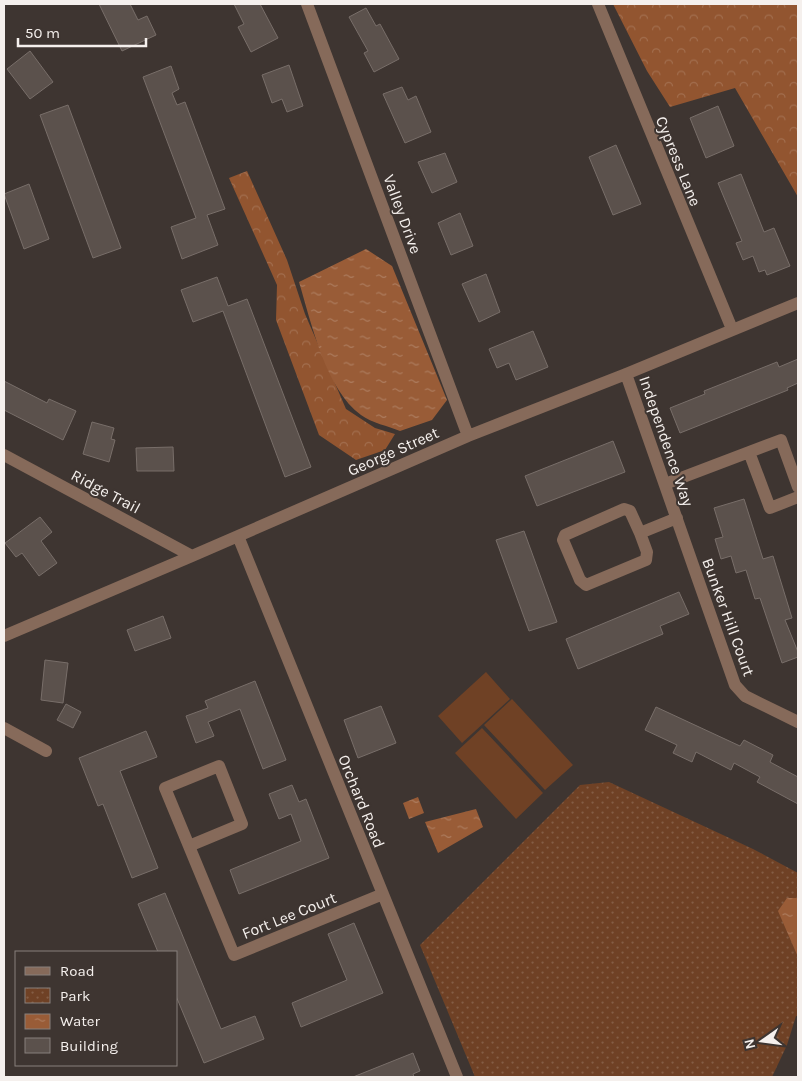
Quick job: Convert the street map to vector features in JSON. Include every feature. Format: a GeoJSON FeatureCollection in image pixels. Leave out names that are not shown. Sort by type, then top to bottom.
{"type":"FeatureCollection","features":[{"type":"Feature","properties":{"kind":"street","name":"Valley Drive"},"geometry":{"type":"LineString","coordinates":[[307,4],[468,436]]}},
{"type":"Feature","properties":{"kind":"street","name":"Cypress Lane"},"geometry":{"type":"LineString","coordinates":[[598,4],[732,329]]}},
{"type":"Feature","properties":{"kind":"street","name":"George Street"},"geometry":{"type":"LineString","coordinates":[[4,636],[468,436],[626,374],[798,303]]}},
{"type":"Feature","properties":{"kind":"street","name":"Independence Way"},"geometry":{"type":"LineString","coordinates":[[626,374],[677,518]]}},
{"type":"Feature","properties":{"kind":"street"},"geometry":{"type":"LineString","coordinates":[[665,484],[781,440],[798,487]]}},
{"type":"Feature","properties":{"kind":"street"},"geometry":{"type":"LineString","coordinates":[[749,452],[770,508],[798,498]]}},
{"type":"Feature","properties":{"kind":"street","name":"Ridge Trail"},"geometry":{"type":"LineString","coordinates":[[4,455],[192,556]]}},
{"type":"Feature","properties":{"kind":"street"},"geometry":{"type":"LineString","coordinates":[[624,509],[630,511],[640,533],[647,552],[646,560],[586,585],[580,580],[563,540],[565,534],[624,509]]}},
{"type":"Feature","properties":{"kind":"street"},"geometry":{"type":"LineString","coordinates":[[640,533],[677,518]]}},
{"type":"Feature","properties":{"kind":"street","name":"Bunker Hill Court"},"geometry":{"type":"LineString","coordinates":[[677,518],[738,691],[798,722]]}},
{"type":"Feature","properties":{"kind":"street","name":"Orchard Road"},"geometry":{"type":"LineString","coordinates":[[238,536],[457,1077]]}},
{"type":"Feature","properties":{"kind":"street"},"geometry":{"type":"LineString","coordinates":[[4,728],[46,751]]}},
{"type":"Feature","properties":{"kind":"street","name":"Fort Lee Court"},"geometry":{"type":"LineString","coordinates":[[189,846],[242,824],[219,766],[165,788],[234,955],[383,894]]}},
{"type":"Feature","properties":{"kind":"green space"},"geometry":{"type":"Polygon","coordinates":[[[613,4],[798,4],[798,197],[735,88],[670,107],[647,71],[613,4]]]}},
{"type":"Feature","properties":{"kind":"green space"},"geometry":{"type":"Polygon","coordinates":[[[247,171],[287,260],[305,314],[346,409],[375,428],[395,434],[385,450],[356,460],[319,435],[276,320],[277,285],[229,178],[247,171]]]}},
{"type":"Feature","properties":{"kind":"green space"},"geometry":{"type":"Polygon","coordinates":[[[486,672],[510,699],[462,743],[438,716],[486,672]]]}},
{"type":"Feature","properties":{"kind":"green space"},"geometry":{"type":"Polygon","coordinates":[[[512,699],[573,765],[545,790],[484,725],[512,699]]]}},
{"type":"Feature","properties":{"kind":"green space"},"geometry":{"type":"Polygon","coordinates":[[[482,728],[543,793],[516,819],[455,753],[482,728]]]}},
{"type":"Feature","properties":{"kind":"green space"},"geometry":{"type":"Polygon","coordinates":[[[609,782],[753,849],[798,873],[798,1016],[796,1016],[787,1045],[772,1077],[475,1077],[420,945],[580,785],[609,782]]]}},
{"type":"Feature","properties":{"kind":"water"},"geometry":{"type":"Polygon","coordinates":[[[366,249],[392,266],[447,400],[432,420],[400,431],[365,418],[349,404],[338,389],[321,354],[299,282],[366,249]]]}},
{"type":"Feature","properties":{"kind":"water"},"geometry":{"type":"Polygon","coordinates":[[[418,797],[424,813],[409,819],[403,803],[418,797]]]}},
{"type":"Feature","properties":{"kind":"water"},"geometry":{"type":"Polygon","coordinates":[[[476,809],[483,827],[438,853],[425,822],[476,809]]]}},
{"type":"Feature","properties":{"kind":"water"},"geometry":{"type":"Polygon","coordinates":[[[787,898],[798,898],[798,957],[778,911],[787,898]]]}},
{"type":"Feature","properties":{"kind":"building"},"geometry":{"type":"Polygon","coordinates":[[[99,4],[130,4],[138,20],[147,16],[156,35],[122,51],[99,4]]]}},
{"type":"Feature","properties":{"kind":"building"},"geometry":{"type":"Polygon","coordinates":[[[234,4],[260,4],[278,38],[251,52],[238,27],[244,24],[234,4]]]}},
{"type":"Feature","properties":{"kind":"building"},"geometry":{"type":"Polygon","coordinates":[[[366,8],[376,26],[380,24],[399,59],[374,72],[364,53],[368,51],[349,17],[366,8]]]}},
{"type":"Feature","properties":{"kind":"building"},"geometry":{"type":"Polygon","coordinates":[[[30,51],[53,82],[30,99],[7,69],[30,51]]]}},
{"type":"Feature","properties":{"kind":"building"},"geometry":{"type":"Polygon","coordinates":[[[289,65],[303,106],[287,112],[282,99],[272,103],[262,75],[289,65]]]}},
{"type":"Feature","properties":{"kind":"building"},"geometry":{"type":"Polygon","coordinates":[[[171,66],[179,89],[172,93],[177,105],[185,102],[225,209],[207,215],[218,245],[182,259],[171,227],[196,218],[143,77],[171,66]]]}},
{"type":"Feature","properties":{"kind":"building"},"geometry":{"type":"Polygon","coordinates":[[[402,87],[408,100],[416,96],[431,132],[405,143],[383,94],[402,87]]]}},
{"type":"Feature","properties":{"kind":"building"},"geometry":{"type":"Polygon","coordinates":[[[68,105],[121,248],[93,258],[40,115],[68,105]]]}},
{"type":"Feature","properties":{"kind":"building"},"geometry":{"type":"Polygon","coordinates":[[[718,106],[734,146],[706,158],[690,118],[718,106]]]}},
{"type":"Feature","properties":{"kind":"building"},"geometry":{"type":"Polygon","coordinates":[[[616,145],[641,204],[613,215],[589,157],[616,145]]]}},
{"type":"Feature","properties":{"kind":"building"},"geometry":{"type":"Polygon","coordinates":[[[445,153],[457,182],[432,193],[418,162],[445,153]]]}},
{"type":"Feature","properties":{"kind":"building"},"geometry":{"type":"Polygon","coordinates":[[[741,174],[764,232],[774,228],[790,266],[767,275],[765,270],[759,272],[753,256],[743,260],[736,243],[742,241],[718,183],[741,174]]]}},
{"type":"Feature","properties":{"kind":"building"},"geometry":{"type":"Polygon","coordinates":[[[29,184],[49,239],[24,249],[4,194],[29,184]]]}},
{"type":"Feature","properties":{"kind":"building"},"geometry":{"type":"Polygon","coordinates":[[[460,213],[473,246],[451,255],[438,223],[460,213]]]}},
{"type":"Feature","properties":{"kind":"building"},"geometry":{"type":"Polygon","coordinates":[[[486,274],[500,312],[479,322],[462,284],[486,274]]]}},
{"type":"Feature","properties":{"kind":"building"},"geometry":{"type":"Polygon","coordinates":[[[217,277],[228,306],[247,299],[311,467],[285,477],[223,311],[193,322],[181,290],[217,277]]]}},
{"type":"Feature","properties":{"kind":"building"},"geometry":{"type":"Polygon","coordinates":[[[533,331],[548,367],[516,380],[509,363],[497,368],[489,349],[533,331]]]}},
{"type":"Feature","properties":{"kind":"building"},"geometry":{"type":"Polygon","coordinates":[[[798,359],[798,383],[787,388],[788,390],[680,433],[670,408],[705,394],[704,391],[777,362],[779,367],[798,359]]]}},
{"type":"Feature","properties":{"kind":"building"},"geometry":{"type":"Polygon","coordinates":[[[4,381],[47,403],[49,399],[76,411],[63,440],[4,410],[4,381]]]}},
{"type":"Feature","properties":{"kind":"building"},"geometry":{"type":"Polygon","coordinates":[[[92,422],[114,428],[111,439],[115,440],[109,462],[83,454],[92,422]]]}},
{"type":"Feature","properties":{"kind":"building"},"geometry":{"type":"Polygon","coordinates":[[[613,441],[625,472],[537,506],[525,476],[613,441]]]}},
{"type":"Feature","properties":{"kind":"building"},"geometry":{"type":"Polygon","coordinates":[[[173,447],[174,471],[137,471],[136,448],[173,447]]]}},
{"type":"Feature","properties":{"kind":"building"},"geometry":{"type":"Polygon","coordinates":[[[744,499],[763,559],[773,556],[792,618],[785,620],[798,652],[798,657],[782,663],[760,598],[755,599],[746,570],[736,573],[731,556],[721,559],[715,539],[723,537],[714,508],[744,499]]]}},
{"type":"Feature","properties":{"kind":"building"},"geometry":{"type":"Polygon","coordinates":[[[40,517],[52,532],[41,541],[57,563],[39,576],[22,553],[16,557],[5,543],[40,517]]]}},
{"type":"Feature","properties":{"kind":"building"},"geometry":{"type":"Polygon","coordinates":[[[524,531],[557,622],[529,631],[496,540],[524,531]]]}},
{"type":"Feature","properties":{"kind":"building"},"geometry":{"type":"Polygon","coordinates":[[[679,592],[689,614],[660,626],[663,634],[578,669],[566,639],[679,592]]]}},
{"type":"Feature","properties":{"kind":"building"},"geometry":{"type":"Polygon","coordinates":[[[163,616],[171,638],[135,651],[127,630],[163,616]]]}},
{"type":"Feature","properties":{"kind":"building"},"geometry":{"type":"Polygon","coordinates":[[[45,660],[68,663],[63,703],[41,700],[45,660]]]}},
{"type":"Feature","properties":{"kind":"building"},"geometry":{"type":"Polygon","coordinates":[[[255,681],[286,760],[263,769],[240,709],[208,722],[214,736],[196,743],[186,716],[208,708],[205,701],[255,681]]]}},
{"type":"Feature","properties":{"kind":"building"},"geometry":{"type":"Polygon","coordinates":[[[66,704],[81,712],[73,728],[57,720],[66,704]]]}},
{"type":"Feature","properties":{"kind":"building"},"geometry":{"type":"Polygon","coordinates":[[[381,706],[396,743],[358,758],[344,720],[381,706]]]}},
{"type":"Feature","properties":{"kind":"building"},"geometry":{"type":"Polygon","coordinates":[[[656,707],[740,746],[744,740],[773,755],[770,762],[798,777],[798,804],[757,782],[760,777],[734,763],[731,770],[696,752],[692,762],[673,753],[677,745],[645,730],[656,707]]]}},
{"type":"Feature","properties":{"kind":"building"},"geometry":{"type":"Polygon","coordinates":[[[146,731],[157,757],[120,771],[158,868],[132,878],[103,804],[98,806],[79,758],[146,731]]]}},
{"type":"Feature","properties":{"kind":"building"},"geometry":{"type":"Polygon","coordinates":[[[292,785],[299,802],[306,799],[329,858],[239,894],[230,870],[301,841],[291,814],[279,819],[269,794],[292,785]]]}},
{"type":"Feature","properties":{"kind":"building"},"geometry":{"type":"Polygon","coordinates":[[[165,893],[221,1029],[255,1016],[264,1039],[204,1063],[178,1001],[178,951],[158,951],[138,904],[165,893]]]}},
{"type":"Feature","properties":{"kind":"building"},"geometry":{"type":"Polygon","coordinates":[[[354,923],[383,993],[301,1027],[292,1003],[347,980],[328,934],[354,923]]]}},
{"type":"Feature","properties":{"kind":"building"},"geometry":{"type":"Polygon","coordinates":[[[413,1053],[420,1071],[413,1074],[414,1077],[353,1077],[413,1053]]]}}]}
